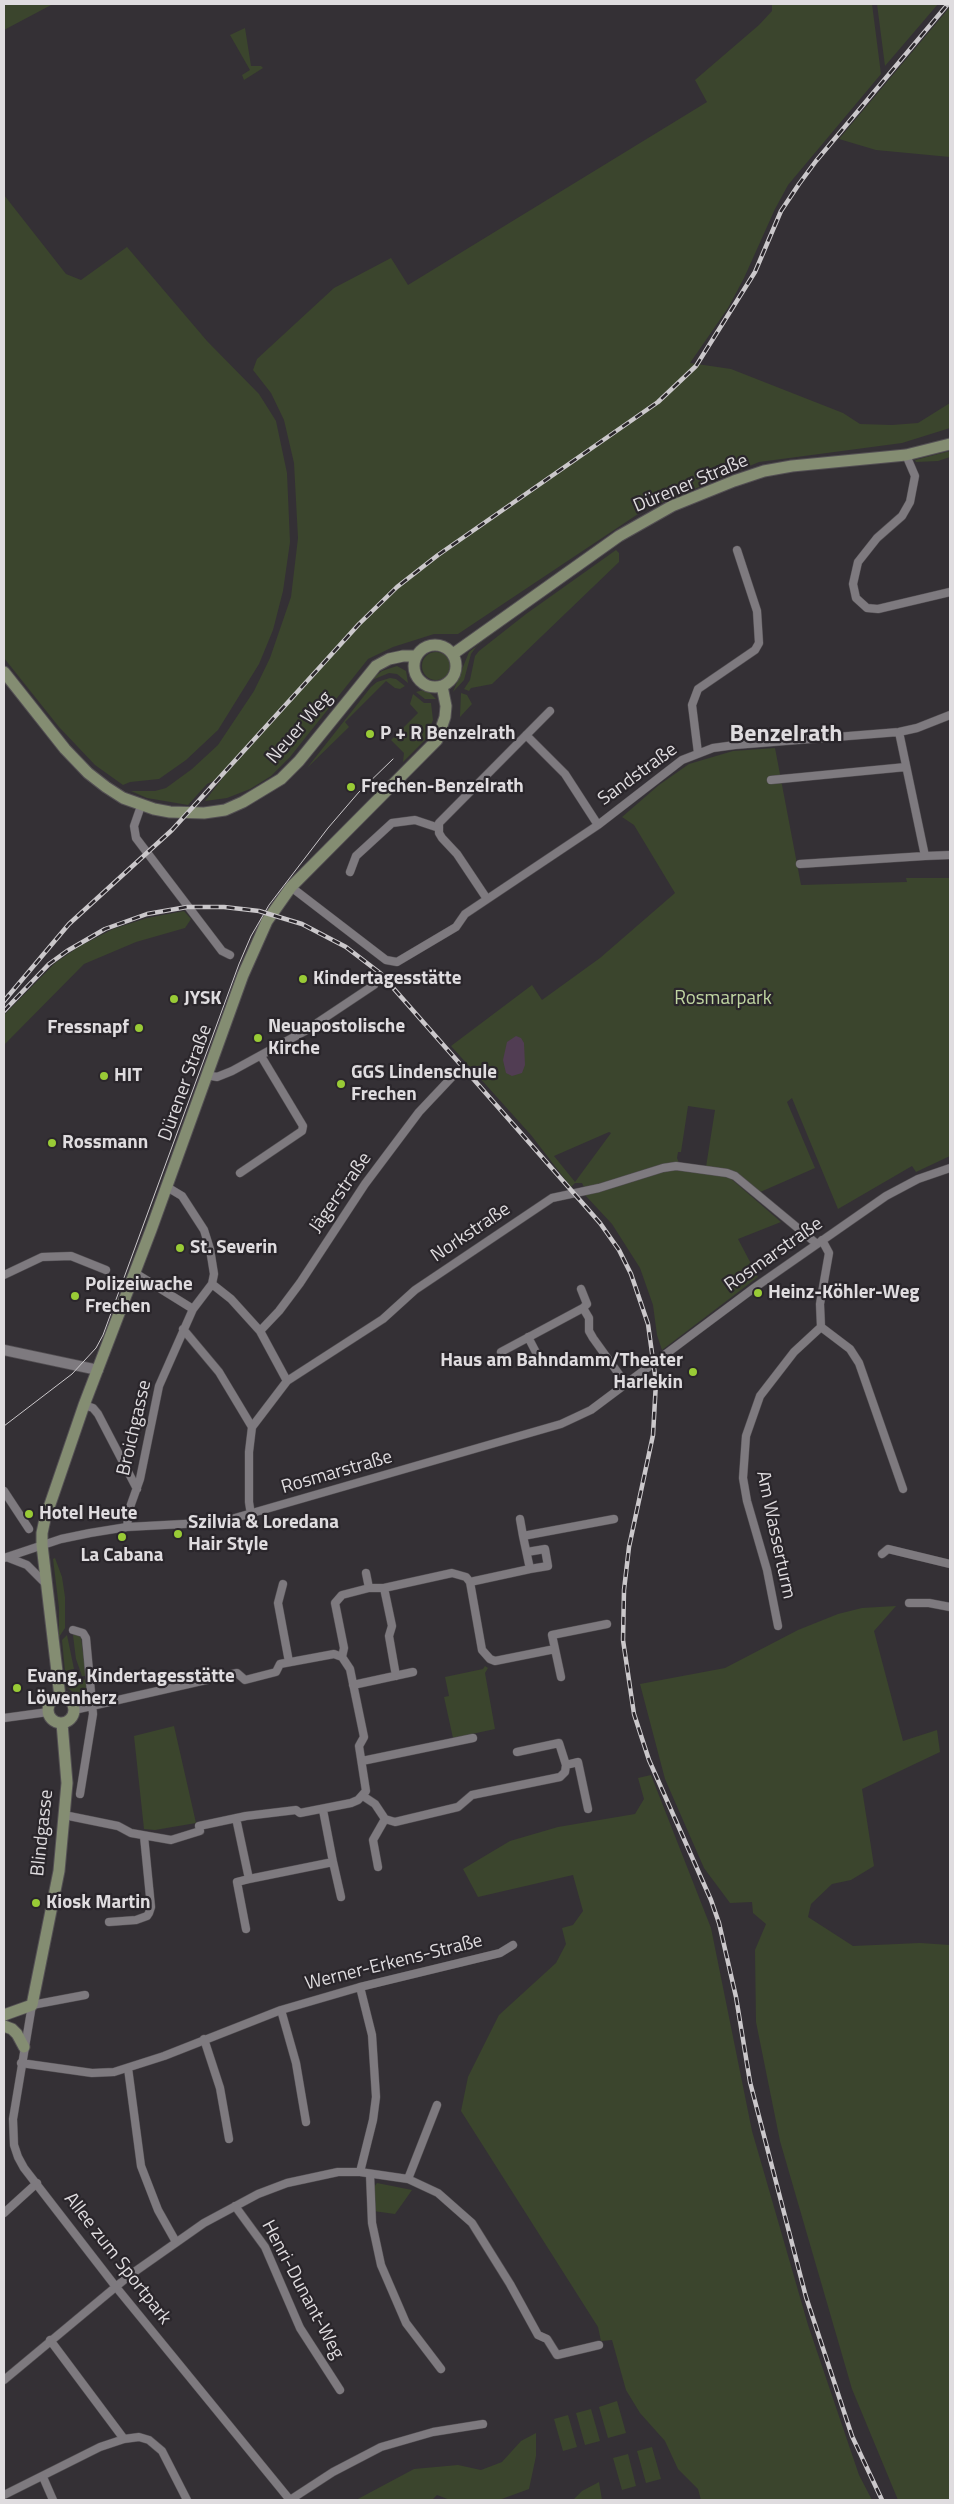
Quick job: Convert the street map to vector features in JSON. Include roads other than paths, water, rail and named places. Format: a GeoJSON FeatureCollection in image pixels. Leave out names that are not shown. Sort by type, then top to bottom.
{"type":"FeatureCollection","features":[{"type":"Feature","properties":{"kind":"main road","name":"Dürener Straße"},"geometry":{"type":"LineString","coordinates":[[453,654],[619,536],[672,506],[734,481],[764,472],[792,466],[906,455],[950,444]]}},
{"type":"Feature","properties":{"kind":"main road"},"geometry":{"type":"LineString","coordinates":[[434,644],[448,648],[453,654],[456,666],[455,672],[452,678],[442,686],[429,686],[418,678],[414,667],[416,656],[421,650],[434,644]]}},
{"type":"Feature","properties":{"kind":"main road","name":"Neuer Weg"},"geometry":{"type":"LineString","coordinates":[[4,672],[65,749],[88,773],[123,798],[141,806],[170,812],[204,813],[225,810],[243,802],[281,779],[299,761],[376,666],[403,656],[416,656]]}},
{"type":"Feature","properties":{"kind":"main road","name":"Dürener Straße"},"geometry":{"type":"LineString","coordinates":[[42,1545],[45,1519],[84,1405],[167,1187],[249,960],[267,921],[291,887],[437,740],[445,718],[446,706],[442,686]]}},
{"type":"Feature","properties":{"kind":"main road"},"geometry":{"type":"LineString","coordinates":[[42,1545],[60,1697]]}},
{"type":"Feature","properties":{"kind":"main road"},"geometry":{"type":"LineString","coordinates":[[60,1697],[71,1702],[74,1710],[69,1720],[62,1723],[53,1720],[48,1712],[52,1700],[60,1697]]}},
{"type":"Feature","properties":{"kind":"main road","name":"Blindgasse"},"geometry":{"type":"LineString","coordinates":[[32,2005],[59,1871],[67,1783],[62,1723]]}},
{"type":"Feature","properties":{"kind":"main road"},"geometry":{"type":"LineString","coordinates":[[4,2015],[32,2005]]}},
{"type":"Feature","properties":{"kind":"main road"},"geometry":{"type":"LineString","coordinates":[[4,2026],[18,2034],[24,2048]]}},
{"type":"Feature","properties":{"kind":"street"},"geometry":{"type":"LineString","coordinates":[[906,455],[914,476],[910,502],[902,516],[877,538],[858,562],[853,584],[856,598],[867,608],[878,610],[950,592]]}},
{"type":"Feature","properties":{"kind":"street","name":"Sandstraße"},"geometry":{"type":"LineString","coordinates":[[291,887],[386,960],[393,962],[422,948],[456,926],[465,914],[598,825],[668,768],[698,753],[692,705],[698,689],[756,650],[759,643],[757,611],[737,550]]}},
{"type":"Feature","properties":{"kind":"street"},"geometry":{"type":"LineString","coordinates":[[487,899],[457,854],[442,838],[439,828],[443,818],[550,711]]}},
{"type":"Feature","properties":{"kind":"street"},"geometry":{"type":"LineString","coordinates":[[698,753],[735,744],[899,732],[916,728],[950,715]]}},
{"type":"Feature","properties":{"kind":"street"},"geometry":{"type":"LineString","coordinates":[[899,732],[925,856]]}},
{"type":"Feature","properties":{"kind":"street","name":"Sandstraße"},"geometry":{"type":"LineString","coordinates":[[526,735],[564,774],[598,825]]}},
{"type":"Feature","properties":{"kind":"street"},"geometry":{"type":"LineString","coordinates":[[771,780],[906,767]]}},
{"type":"Feature","properties":{"kind":"street"},"geometry":{"type":"LineString","coordinates":[[141,806],[134,826],[138,843],[222,951],[230,956]]}},
{"type":"Feature","properties":{"kind":"street"},"geometry":{"type":"LineString","coordinates":[[350,872],[356,856],[392,822],[415,820],[439,828]]}},
{"type":"Feature","properties":{"kind":"street"},"geometry":{"type":"LineString","coordinates":[[800,864],[950,855]]}},
{"type":"Feature","properties":{"kind":"street"},"geometry":{"type":"LineString","coordinates":[[206,1076],[211,1078],[224,1075],[261,1056],[305,1031],[374,985]]}},
{"type":"Feature","properties":{"kind":"street"},"geometry":{"type":"LineString","coordinates":[[240,1173],[302,1131],[303,1126],[261,1056]]}},
{"type":"Feature","properties":{"kind":"street","name":"Jägerstraße"},"geometry":{"type":"LineString","coordinates":[[260,1331],[279,1311],[300,1283],[366,1184],[402,1136],[440,1088],[452,1078]]}},
{"type":"Feature","properties":{"kind":"street","name":"Norkstraße"},"geometry":{"type":"LineString","coordinates":[[252,1428],[287,1381],[383,1319],[415,1290],[547,1201],[676,1166],[727,1173],[735,1176],[820,1242]]}},
{"type":"Feature","properties":{"kind":"street","name":"Rosmarstraße"},"geometry":{"type":"LineString","coordinates":[[4,1558],[42,1545],[90,1533],[128,1528],[206,1524],[251,1514],[561,1424],[591,1410],[754,1288],[886,1196],[918,1179],[950,1168]]}},
{"type":"Feature","properties":{"kind":"street"},"geometry":{"type":"LineString","coordinates":[[167,1187],[182,1196],[204,1230],[213,1264],[212,1284],[231,1299],[260,1331],[287,1381]]}},
{"type":"Feature","properties":{"kind":"street"},"geometry":{"type":"LineString","coordinates":[[820,1242],[829,1253],[820,1304],[821,1327],[850,1349],[859,1363],[903,1489]]}},
{"type":"Feature","properties":{"kind":"street"},"geometry":{"type":"LineString","coordinates":[[4,1275],[42,1256],[71,1256],[106,1270]]}},
{"type":"Feature","properties":{"kind":"street"},"geometry":{"type":"LineString","coordinates":[[135,1272],[193,1309]]}},
{"type":"Feature","properties":{"kind":"street","name":"Broichgasse"},"geometry":{"type":"LineString","coordinates":[[128,1528],[129,1510],[137,1490],[154,1402],[183,1329],[193,1309],[212,1284]]}},
{"type":"Feature","properties":{"kind":"street"},"geometry":{"type":"LineString","coordinates":[[501,1352],[584,1308],[587,1304],[581,1289]]}},
{"type":"Feature","properties":{"kind":"street"},"geometry":{"type":"LineString","coordinates":[[584,1308],[589,1318],[589,1331],[626,1384]]}},
{"type":"Feature","properties":{"kind":"street","name":"Am Wasserturm"},"geometry":{"type":"LineString","coordinates":[[778,1626],[767,1570],[747,1501],[743,1478],[746,1436],[760,1396],[794,1352],[821,1327]]}},
{"type":"Feature","properties":{"kind":"street"},"geometry":{"type":"LineString","coordinates":[[183,1329],[219,1372],[252,1428],[249,1494],[251,1514]]}},
{"type":"Feature","properties":{"kind":"street"},"geometry":{"type":"LineString","coordinates":[[528,1337],[540,1360]]}},
{"type":"Feature","properties":{"kind":"street"},"geometry":{"type":"LineString","coordinates":[[4,1350],[98,1370]]}},
{"type":"Feature","properties":{"kind":"street"},"geometry":{"type":"LineString","coordinates":[[84,1405],[93,1408],[98,1414],[137,1490]]}},
{"type":"Feature","properties":{"kind":"street"},"geometry":{"type":"LineString","coordinates":[[4,1490],[29,1529]]}},
{"type":"Feature","properties":{"kind":"street"},"geometry":{"type":"LineString","coordinates":[[520,1519],[530,1569]]}},
{"type":"Feature","properties":{"kind":"street"},"geometry":{"type":"LineString","coordinates":[[523,1536],[614,1519]]}},
{"type":"Feature","properties":{"kind":"street"},"geometry":{"type":"LineString","coordinates":[[470,1582],[548,1566],[545,1549],[527,1552]]}},
{"type":"Feature","properties":{"kind":"street"},"geometry":{"type":"LineString","coordinates":[[882,1554],[888,1549],[950,1564]]}},
{"type":"Feature","properties":{"kind":"street"},"geometry":{"type":"LineString","coordinates":[[4,1558],[16,1559],[27,1565],[46,1584]]}},
{"type":"Feature","properties":{"kind":"street"},"geometry":{"type":"LineString","coordinates":[[366,1573],[369,1588]]}},
{"type":"Feature","properties":{"kind":"street"},"geometry":{"type":"LineString","coordinates":[[64,1815],[118,1826],[131,1833],[171,1840],[200,1831],[199,1826],[236,1818],[296,1810],[300,1813],[323,1810],[351,1803],[363,1796],[366,1784],[359,1746],[364,1737],[350,1670],[342,1657],[344,1648],[335,1603],[342,1595],[369,1588],[384,1588],[452,1573],[466,1577],[470,1582],[482,1650],[490,1659],[499,1660],[555,1649]]}},
{"type":"Feature","properties":{"kind":"street"},"geometry":{"type":"LineString","coordinates":[[283,1584],[278,1603],[290,1662]]}},
{"type":"Feature","properties":{"kind":"street"},"geometry":{"type":"LineString","coordinates":[[384,1588],[392,1626],[389,1636],[396,1676]]}},
{"type":"Feature","properties":{"kind":"street"},"geometry":{"type":"LineString","coordinates":[[909,1603],[929,1602],[950,1607]]}},
{"type":"Feature","properties":{"kind":"street"},"geometry":{"type":"LineString","coordinates":[[561,1678],[552,1635],[608,1624]]}},
{"type":"Feature","properties":{"kind":"street","name":"Blindgasse"},"geometry":{"type":"LineString","coordinates":[[73,1630],[83,1633],[86,1638],[93,1714],[80,1794]]}},
{"type":"Feature","properties":{"kind":"street"},"geometry":{"type":"LineString","coordinates":[[74,1710],[237,1673],[245,1680],[276,1672],[280,1664],[330,1654],[342,1657]]}},
{"type":"Feature","properties":{"kind":"street"},"geometry":{"type":"LineString","coordinates":[[353,1685],[413,1672]]}},
{"type":"Feature","properties":{"kind":"street"},"geometry":{"type":"LineString","coordinates":[[4,1718],[48,1712]]}},
{"type":"Feature","properties":{"kind":"street"},"geometry":{"type":"LineString","coordinates":[[362,1761],[473,1738]]}},
{"type":"Feature","properties":{"kind":"street"},"geometry":{"type":"LineString","coordinates":[[363,1796],[374,1804],[385,1819],[395,1822],[458,1807],[472,1795],[560,1777],[565,1772],[566,1765],[560,1743],[517,1752]]}},
{"type":"Feature","properties":{"kind":"street"},"geometry":{"type":"LineString","coordinates":[[566,1765],[578,1762],[588,1808]]}},
{"type":"Feature","properties":{"kind":"street"},"geometry":{"type":"LineString","coordinates":[[323,1810],[341,1898]]}},
{"type":"Feature","properties":{"kind":"street"},"geometry":{"type":"LineString","coordinates":[[236,1818],[249,1879]]}},
{"type":"Feature","properties":{"kind":"street"},"geometry":{"type":"LineString","coordinates":[[378,1868],[373,1840],[385,1819]]}},
{"type":"Feature","properties":{"kind":"street"},"geometry":{"type":"LineString","coordinates":[[109,1922],[136,1920],[147,1916],[149,1912],[151,1907],[144,1836]]}},
{"type":"Feature","properties":{"kind":"street"},"geometry":{"type":"LineString","coordinates":[[246,1928],[237,1882],[333,1862]]}},
{"type":"Feature","properties":{"kind":"street","name":"Werner-Erkens-Straße"},"geometry":{"type":"LineString","coordinates":[[21,2063],[103,2074],[128,2068],[281,2010],[360,1987],[500,1953],[513,1945]]}},
{"type":"Feature","properties":{"kind":"street"},"geometry":{"type":"LineString","coordinates":[[360,1987],[372,2035],[376,2097],[373,2120],[360,2172]]}},
{"type":"Feature","properties":{"kind":"street"},"geometry":{"type":"LineString","coordinates":[[32,2005],[85,1995]]}},
{"type":"Feature","properties":{"kind":"street","name":"Allee zum Sportpark"},"geometry":{"type":"LineString","coordinates":[[32,2005],[13,2120],[14,2145],[24,2168],[116,2287],[290,2500],[333,2472],[381,2447],[433,2432],[483,2424]]}},
{"type":"Feature","properties":{"kind":"street"},"geometry":{"type":"LineString","coordinates":[[281,2010],[296,2064],[306,2122]]}},
{"type":"Feature","properties":{"kind":"street"},"geometry":{"type":"LineString","coordinates":[[204,2039],[220,2088],[229,2139]]}},
{"type":"Feature","properties":{"kind":"street"},"geometry":{"type":"LineString","coordinates":[[128,2068],[141,2166],[158,2210],[176,2242]]}},
{"type":"Feature","properties":{"kind":"street"},"geometry":{"type":"LineString","coordinates":[[408,2180],[437,2105]]}},
{"type":"Feature","properties":{"kind":"street"},"geometry":{"type":"LineString","coordinates":[[4,2380],[116,2287],[176,2242],[258,2194],[304,2178],[338,2172],[360,2172],[408,2180],[438,2193],[472,2223],[510,2284],[538,2335],[547,2339],[557,2355],[599,2345]]}},
{"type":"Feature","properties":{"kind":"street"},"geometry":{"type":"LineString","coordinates":[[370,2174],[372,2223],[382,2265],[406,2323],[441,2369]]}},
{"type":"Feature","properties":{"kind":"street"},"geometry":{"type":"LineString","coordinates":[[4,2213],[37,2183]]}},
{"type":"Feature","properties":{"kind":"street","name":"Henri-Dunant-Weg"},"geometry":{"type":"LineString","coordinates":[[236,2206],[265,2247],[300,2328],[340,2390]]}},
{"type":"Feature","properties":{"kind":"street"},"geometry":{"type":"LineString","coordinates":[[50,2340],[124,2439]]}},
{"type":"Feature","properties":{"kind":"street"},"geometry":{"type":"LineString","coordinates":[[4,2495],[100,2448],[124,2439],[139,2438],[156,2444],[162,2451],[187,2500]]}},
{"type":"Feature","properties":{"kind":"street"},"geometry":{"type":"LineString","coordinates":[[43,2477],[53,2500]]}},
{"type":"Feature","properties":{"kind":"tram line"},"geometry":{"type":"LineString","coordinates":[[4,1426],[72,1374],[96,1348],[103,1335],[239,964],[251,936],[269,905],[328,828],[359,792],[393,759]]}},
{"type":"Feature","properties":{"kind":"railway"},"geometry":{"type":"LineString","coordinates":[[4,1001],[69,924],[172,830],[359,624],[397,587],[438,555],[658,402],[696,366],[755,272],[781,211],[799,184],[816,161],[948,4]]}},
{"type":"Feature","properties":{"kind":"railway"},"geometry":{"type":"LineString","coordinates":[[4,1011],[49,964],[67,951],[105,929],[147,914],[187,907],[224,907],[259,911],[302,924],[346,947],[380,973],[600,1223],[619,1250],[631,1274],[648,1324],[656,1382],[653,1435],[629,1547],[624,1590],[623,1640],[634,1714],[649,1760],[711,1900],[719,1923],[736,1997],[750,2082],[806,2297],[852,2436],[882,2500]]}},
{"type":"Feature","properties":{"kind":"place","name":"P + R Benzelrath"},"geometry":{"type":"Point","coordinates":[370,734]}},
{"type":"Feature","properties":{"kind":"place","name":"Frechen-Benzelrath"},"geometry":{"type":"Point","coordinates":[351,787]}},
{"type":"Feature","properties":{"kind":"place","name":"Kindertagesstätte"},"geometry":{"type":"Point","coordinates":[303,979]}},
{"type":"Feature","properties":{"kind":"place","name":"JYSK"},"geometry":{"type":"Point","coordinates":[174,999]}},
{"type":"Feature","properties":{"kind":"place","name":"Fressnapf"},"geometry":{"type":"Point","coordinates":[139,1028]}},
{"type":"Feature","properties":{"kind":"place","name":"Neuapostolische Kirche"},"geometry":{"type":"Point","coordinates":[258,1038]}},
{"type":"Feature","properties":{"kind":"place","name":"HIT"},"geometry":{"type":"Point","coordinates":[104,1076]}},
{"type":"Feature","properties":{"kind":"place","name":"GGS Lindenschule Frechen"},"geometry":{"type":"Point","coordinates":[341,1084]}},
{"type":"Feature","properties":{"kind":"place","name":"Rossmann"},"geometry":{"type":"Point","coordinates":[52,1143]}},
{"type":"Feature","properties":{"kind":"place","name":"St. Severin"},"geometry":{"type":"Point","coordinates":[180,1248]}},
{"type":"Feature","properties":{"kind":"place","name":"Heinz-Köhler-Weg"},"geometry":{"type":"Point","coordinates":[758,1293]}},
{"type":"Feature","properties":{"kind":"place","name":"Polizeiwache Frechen"},"geometry":{"type":"Point","coordinates":[75,1296]}},
{"type":"Feature","properties":{"kind":"place","name":"Haus am Bahndamm/Theater Harlekin"},"geometry":{"type":"Point","coordinates":[693,1372]}},
{"type":"Feature","properties":{"kind":"place","name":"Hotel Heute"},"geometry":{"type":"Point","coordinates":[29,1514]}},
{"type":"Feature","properties":{"kind":"place","name":"Szilvia & Loredana Hair Style"},"geometry":{"type":"Point","coordinates":[178,1534]}},
{"type":"Feature","properties":{"kind":"place","name":"La Cabana"},"geometry":{"type":"Point","coordinates":[122,1537]}},
{"type":"Feature","properties":{"kind":"place","name":"Evang. Kindertagesstätte Löwenherz"},"geometry":{"type":"Point","coordinates":[17,1688]}},
{"type":"Feature","properties":{"kind":"place","name":"Kiosk Martin"},"geometry":{"type":"Point","coordinates":[36,1903]}},
{"type":"Feature","properties":{"kind":"district","name":"Benzelrath"},"geometry":{"type":"Point","coordinates":[786,735]}},
{"type":"Feature","properties":{"kind":"park label","name":"Rosmarpark"},"geometry":{"type":"Point","coordinates":[723,999]}}]}
